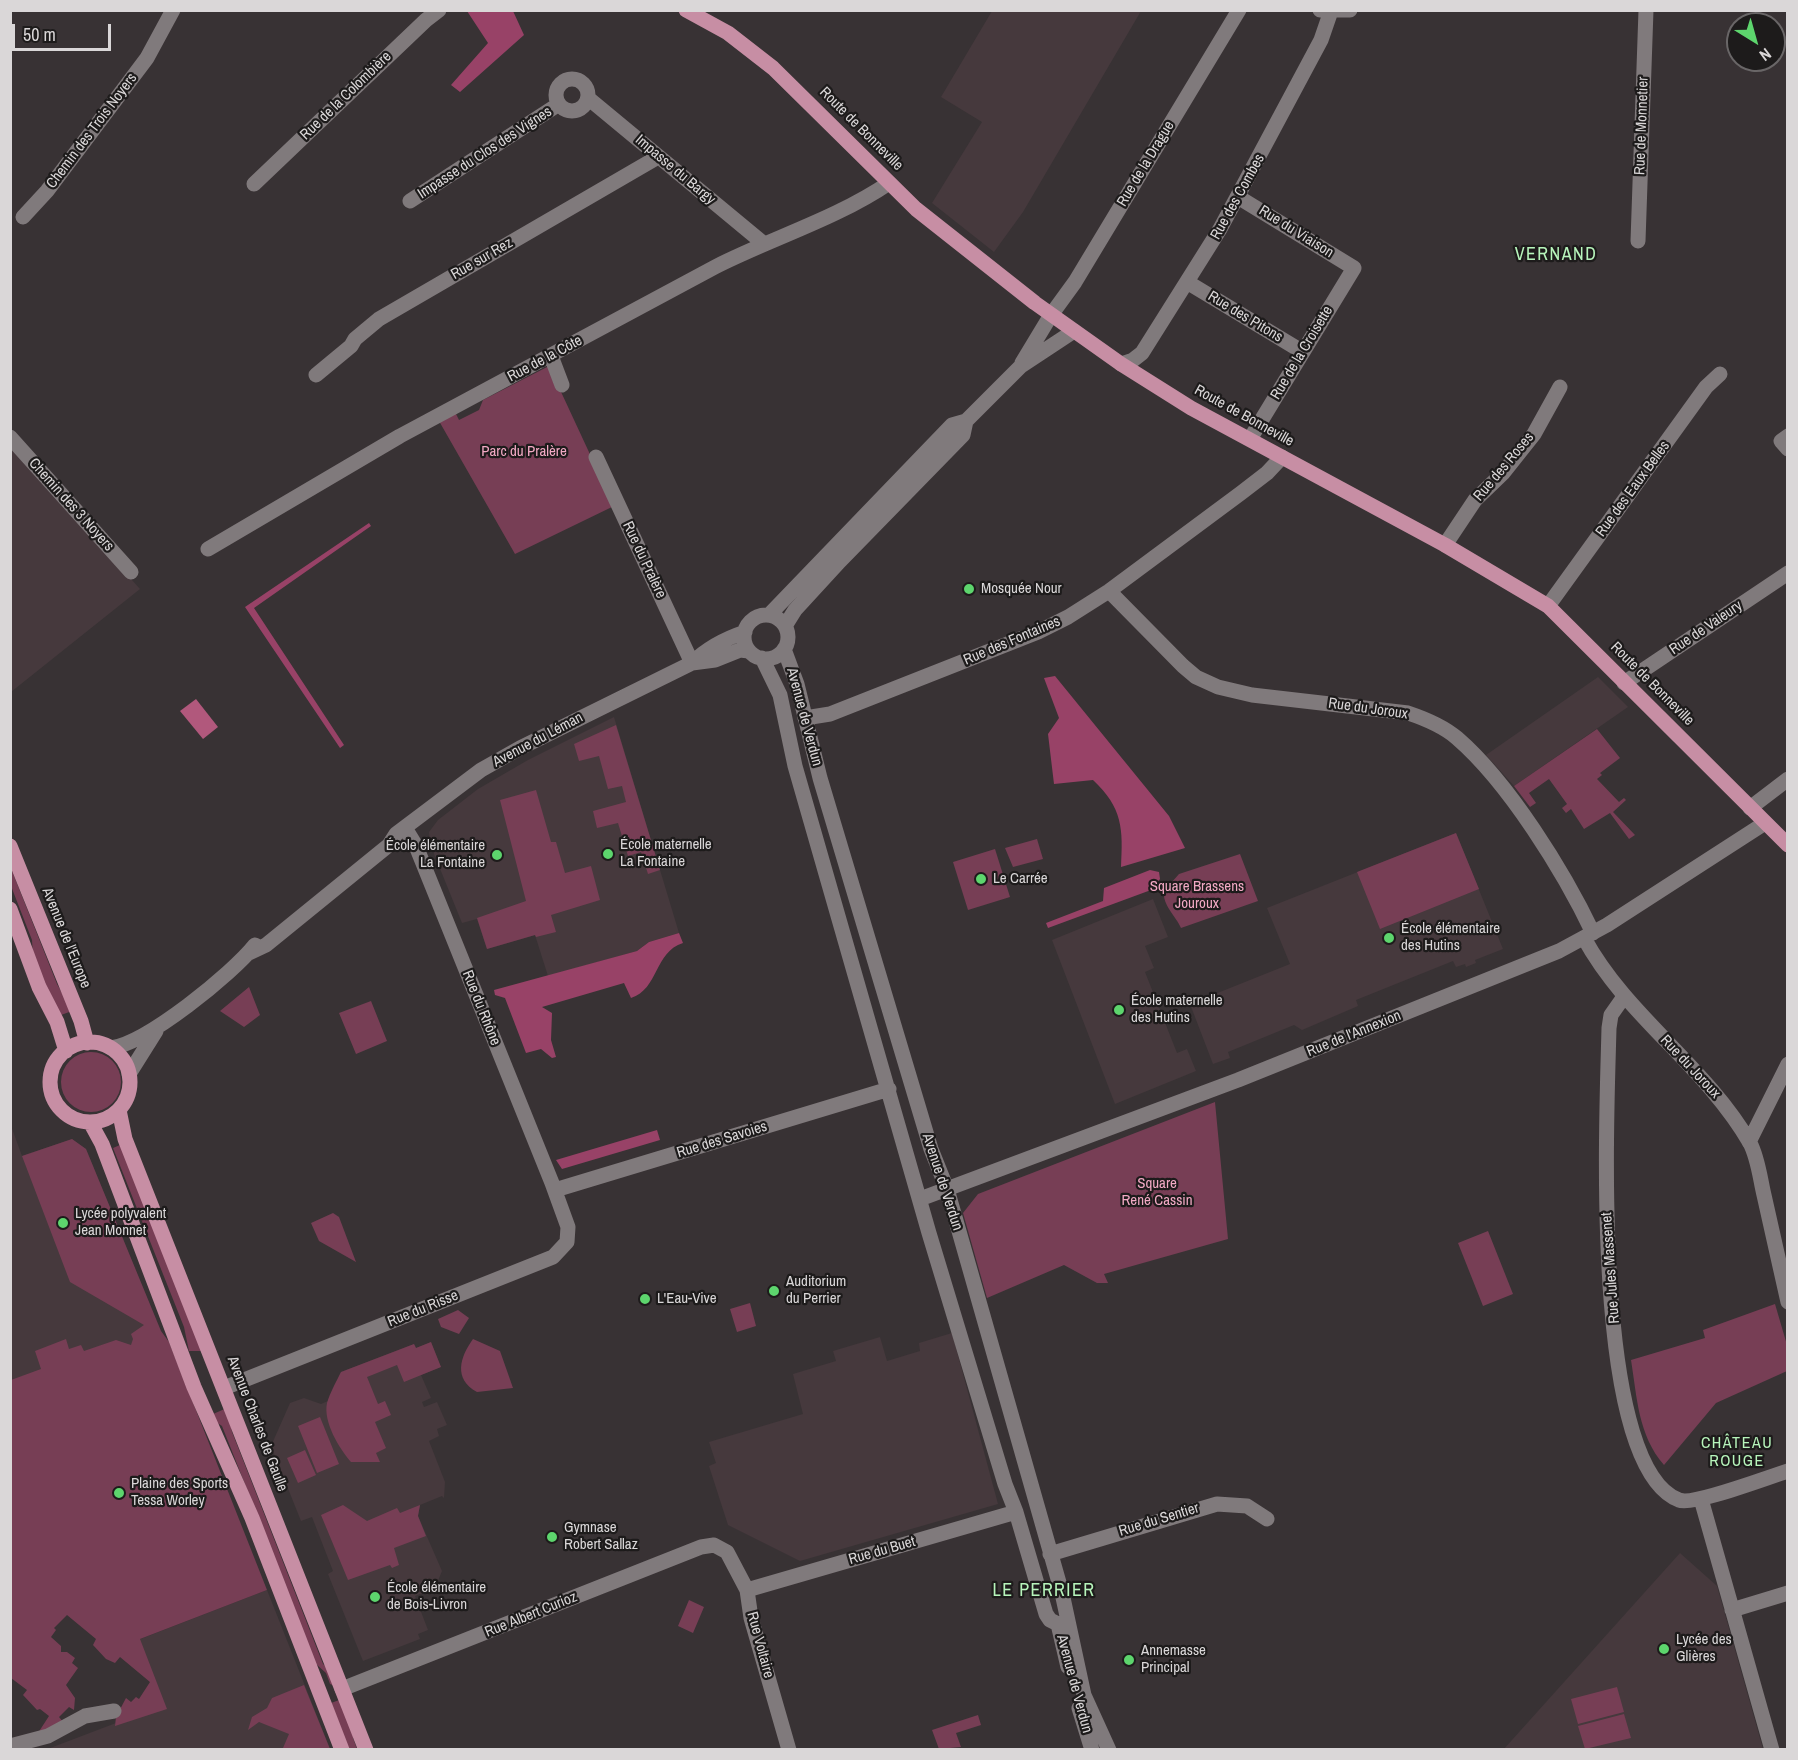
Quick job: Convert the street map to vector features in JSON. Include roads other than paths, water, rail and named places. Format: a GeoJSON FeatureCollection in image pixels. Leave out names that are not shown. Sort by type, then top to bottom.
{"type":"FeatureCollection","features":[{"type":"Feature","properties":{"kind":"main road","name":"Route de Bonneville"},"geometry":{"type":"LineString","coordinates":[[686,10],[728,33],[781,75],[889,183],[950,238],[1051,315],[1121,364],[1191,408],[1446,545],[1548,606],[1788,845]]}},
{"type":"Feature","properties":{"kind":"main road","name":"Avenue de l'Europe"},"geometry":{"type":"LineString","coordinates":[[10,846],[81,1021],[87,1043]]}},
{"type":"Feature","properties":{"kind":"main road"},"geometry":{"type":"LineString","coordinates":[[10,909],[39,987],[57,1022],[66,1051]]}},
{"type":"Feature","properties":{"kind":"main road"},"geometry":{"type":"LineString","coordinates":[[87,1043],[111,1048],[123,1059],[129,1074],[128,1096],[119,1110],[102,1120],[90,1122],[74,1119],[65,1113],[53,1096],[52,1071],[66,1051],[87,1043]]}},
{"type":"Feature","properties":{"kind":"main road","name":"Avenue Charles de Gaulle"},"geometry":{"type":"LineString","coordinates":[[119,1110],[125,1139],[366,1749]]}},
{"type":"Feature","properties":{"kind":"main road"},"geometry":{"type":"LineString","coordinates":[[90,1122],[102,1144],[194,1387],[252,1518],[342,1749]]}},
{"type":"Feature","properties":{"kind":"main road"},"geometry":{"type":"LineString","coordinates":[[194,1387],[224,1389]]}},
{"type":"Feature","properties":{"kind":"main road"},"geometry":{"type":"LineString","coordinates":[[202,1407],[224,1389]]}},
{"type":"Feature","properties":{"kind":"main road"},"geometry":{"type":"LineString","coordinates":[[319,1691],[342,1689]]}},
{"type":"Feature","properties":{"kind":"street","name":"Chemin des Trois Noyers"},"geometry":{"type":"LineString","coordinates":[[23,217],[47,191],[147,58],[173,10]]}},
{"type":"Feature","properties":{"kind":"street","name":"Rue de la Colombière"},"geometry":{"type":"LineString","coordinates":[[254,184],[439,10]]}},
{"type":"Feature","properties":{"kind":"street","name":"Rue de la Drague"},"geometry":{"type":"LineString","coordinates":[[1051,315],[1075,282],[1239,10]]}},
{"type":"Feature","properties":{"kind":"street"},"geometry":{"type":"LineString","coordinates":[[1326,11],[1350,10]]}},
{"type":"Feature","properties":{"kind":"street","name":"Rue de Monnetier"},"geometry":{"type":"LineString","coordinates":[[1638,241],[1646,10]]}},
{"type":"Feature","properties":{"kind":"street","name":"Rue des Combes"},"geometry":{"type":"LineString","coordinates":[[1121,364],[1133,360],[1142,353],[1238,197],[1321,40],[1326,11]]}},
{"type":"Feature","properties":{"kind":"street","name":"Impasse du Clos des Vignes"},"geometry":{"type":"LineString","coordinates":[[569,79],[584,84],[588,98],[583,106],[575,111],[564,109],[559,104],[557,88],[569,79]]}},
{"type":"Feature","properties":{"kind":"street","name":"Impasse du Bargy"},"geometry":{"type":"LineString","coordinates":[[588,98],[763,243]]}},
{"type":"Feature","properties":{"kind":"street","name":"Impasse du Clos des Vignes"},"geometry":{"type":"LineString","coordinates":[[410,201],[559,104]]}},
{"type":"Feature","properties":{"kind":"street","name":"Rue sur Rez"},"geometry":{"type":"LineString","coordinates":[[316,375],[379,319],[658,157]]}},
{"type":"Feature","properties":{"kind":"street","name":"Rue de la Côte"},"geometry":{"type":"LineString","coordinates":[[208,549],[400,436],[763,243],[825,218],[889,183]]}},
{"type":"Feature","properties":{"kind":"street","name":"Rue du Viaison"},"geometry":{"type":"LineString","coordinates":[[1238,197],[1354,268]]}},
{"type":"Feature","properties":{"kind":"street","name":"Rue de la Croisette"},"geometry":{"type":"LineString","coordinates":[[1250,439],[1354,268]]}},
{"type":"Feature","properties":{"kind":"street","name":"Rue des Pitons"},"geometry":{"type":"LineString","coordinates":[[1187,282],[1303,352]]}},
{"type":"Feature","properties":{"kind":"street"},"geometry":{"type":"LineString","coordinates":[[1021,366],[1051,315]]}},
{"type":"Feature","properties":{"kind":"street"},"geometry":{"type":"LineString","coordinates":[[769,615],[778,619],[785,626],[788,639],[784,649],[775,656],[756,655],[744,640],[745,632],[753,619],[769,615],[952,425],[966,421],[1021,366],[1074,331]]}},
{"type":"Feature","properties":{"kind":"street"},"geometry":{"type":"LineString","coordinates":[[550,356],[562,385]]}},
{"type":"Feature","properties":{"kind":"street","name":"Rue des Eaux Belles"},"geometry":{"type":"LineString","coordinates":[[1548,606],[1706,387],[1720,374]]}},
{"type":"Feature","properties":{"kind":"street","name":"Rue des Roses"},"geometry":{"type":"LineString","coordinates":[[1446,545],[1475,500],[1503,473],[1534,434],[1560,387]]}},
{"type":"Feature","properties":{"kind":"street"},"geometry":{"type":"LineString","coordinates":[[785,626],[795,610],[840,561],[963,435],[966,421]]}},
{"type":"Feature","properties":{"kind":"street","name":"Chemin des 3 Noyers"},"geometry":{"type":"LineString","coordinates":[[10,437],[131,572]]}},
{"type":"Feature","properties":{"kind":"street","name":"Rue du Pralère"},"geometry":{"type":"LineString","coordinates":[[596,457],[692,663]]}},
{"type":"Feature","properties":{"kind":"street","name":"Rue des Fontaines"},"geometry":{"type":"LineString","coordinates":[[805,718],[830,714],[1044,629],[1109,591],[1267,473],[1282,457]]}},
{"type":"Feature","properties":{"kind":"street","name":"Rue de Valeury"},"geometry":{"type":"LineString","coordinates":[[1624,682],[1788,573]]}},
{"type":"Feature","properties":{"kind":"street","name":"Rue du Joroux"},"geometry":{"type":"LineString","coordinates":[[1109,591],[1183,666],[1197,677],[1218,687],[1252,695],[1408,713],[1432,722],[1447,731],[1485,768],[1523,816],[1589,936],[1603,971],[1623,998],[1711,1086],[1749,1142],[1758,1166],[1788,1302]]}},
{"type":"Feature","properties":{"kind":"street","name":"Avenue du Léman"},"geometry":{"type":"LineString","coordinates":[[111,1048],[124,1046],[158,1029],[249,953],[261,939],[379,843],[400,831],[481,770],[520,748],[692,663],[703,652],[720,642],[745,632]]}},
{"type":"Feature","properties":{"kind":"street","name":"Avenue de Verdun"},"geometry":{"type":"LineString","coordinates":[[784,649],[797,684],[931,1149],[947,1189],[1066,1609],[1084,1695],[1109,1749]]}},
{"type":"Feature","properties":{"kind":"street","name":"Avenue du Léman"},"geometry":{"type":"LineString","coordinates":[[692,663],[715,660],[740,650],[756,655]]}},
{"type":"Feature","properties":{"kind":"street","name":"Avenue de Verdun"},"geometry":{"type":"LineString","coordinates":[[756,655],[780,695],[795,766],[920,1199],[1046,1614],[1050,1620],[1058,1624],[1092,1749]]}},
{"type":"Feature","properties":{"kind":"street"},"geometry":{"type":"LineString","coordinates":[[1750,808],[1788,780]]}},
{"type":"Feature","properties":{"kind":"street","name":"Rue de l'Annexion"},"geometry":{"type":"LineString","coordinates":[[920,1199],[1356,1034],[1589,936],[1764,823]]}},
{"type":"Feature","properties":{"kind":"street","name":"Rue du Rhône"},"geometry":{"type":"LineString","coordinates":[[400,831],[416,846],[555,1190]]}},
{"type":"Feature","properties":{"kind":"street","name":"Rue Jules Massenet"},"geometry":{"type":"LineString","coordinates":[[1623,998],[1611,1015],[1609,1028],[1606,1153],[1606,1231],[1623,1392],[1635,1442],[1656,1482],[1679,1501],[1701,1499]]}},
{"type":"Feature","properties":{"kind":"street","name":"Avenue du Léman"},"geometry":{"type":"LineString","coordinates":[[129,1074],[158,1029]]}},
{"type":"Feature","properties":{"kind":"street"},"geometry":{"type":"LineString","coordinates":[[1749,1142],[1788,1064]]}},
{"type":"Feature","properties":{"kind":"street","name":"Rue des Savoies"},"geometry":{"type":"LineString","coordinates":[[555,1190],[889,1089]]}},
{"type":"Feature","properties":{"kind":"street","name":"Rue du Risse"},"geometry":{"type":"LineString","coordinates":[[224,1389],[557,1255],[567,1242],[568,1232],[555,1190]]}},
{"type":"Feature","properties":{"kind":"street"},"geometry":{"type":"LineString","coordinates":[[1772,1749],[1701,1499],[1788,1471]]}},
{"type":"Feature","properties":{"kind":"street","name":"Rue du Sentier"},"geometry":{"type":"LineString","coordinates":[[1050,1554],[1216,1504],[1247,1506],[1267,1519]]}},
{"type":"Feature","properties":{"kind":"street","name":"Rue du Buet"},"geometry":{"type":"LineString","coordinates":[[747,1590],[1016,1512]]}},
{"type":"Feature","properties":{"kind":"street","name":"Rue Albert Curioz"},"geometry":{"type":"LineString","coordinates":[[342,1689],[701,1547],[721,1547]]}},
{"type":"Feature","properties":{"kind":"street","name":"Rue Voltaire"},"geometry":{"type":"LineString","coordinates":[[721,1547],[732,1557],[747,1590],[751,1618],[789,1749]]}},
{"type":"Feature","properties":{"kind":"street"},"geometry":{"type":"LineString","coordinates":[[1732,1610],[1788,1593]]}},
{"type":"Feature","properties":{"kind":"street"},"geometry":{"type":"LineString","coordinates":[[10,1746],[48,1736],[85,1716],[114,1711]]}},
{"type":"Feature","properties":{"kind":"place","name":"Mosquée Nour"},"geometry":{"type":"Point","coordinates":[969,589]}},
{"type":"Feature","properties":{"kind":"place","name":"École maternelle La Fontaine"},"geometry":{"type":"Point","coordinates":[608,854]}},
{"type":"Feature","properties":{"kind":"place","name":"École élémentaire La Fontaine"},"geometry":{"type":"Point","coordinates":[497,855]}},
{"type":"Feature","properties":{"kind":"place","name":"Le Carrée"},"geometry":{"type":"Point","coordinates":[981,879]}},
{"type":"Feature","properties":{"kind":"place","name":"École élémentaire des Hutins"},"geometry":{"type":"Point","coordinates":[1389,938]}},
{"type":"Feature","properties":{"kind":"place","name":"École maternelle des Hutins"},"geometry":{"type":"Point","coordinates":[1119,1010]}},
{"type":"Feature","properties":{"kind":"place","name":"Lycée polyvalent Jean Monnet"},"geometry":{"type":"Point","coordinates":[63,1223]}},
{"type":"Feature","properties":{"kind":"place","name":"Auditorium du Perrier"},"geometry":{"type":"Point","coordinates":[774,1291]}},
{"type":"Feature","properties":{"kind":"place","name":"L'Eau-Vive"},"geometry":{"type":"Point","coordinates":[645,1299]}},
{"type":"Feature","properties":{"kind":"place","name":"Plaine des Sports Tessa Worley"},"geometry":{"type":"Point","coordinates":[119,1493]}},
{"type":"Feature","properties":{"kind":"place","name":"Gymnase Robert Sallaz"},"geometry":{"type":"Point","coordinates":[552,1537]}},
{"type":"Feature","properties":{"kind":"place","name":"École élémentaire de Bois-Livron"},"geometry":{"type":"Point","coordinates":[375,1597]}},
{"type":"Feature","properties":{"kind":"place","name":"Lycée des Glières"},"geometry":{"type":"Point","coordinates":[1664,1649]}},
{"type":"Feature","properties":{"kind":"place","name":"Annemasse Principal"},"geometry":{"type":"Point","coordinates":[1129,1660]}},
{"type":"Feature","properties":{"kind":"district","name":"VERNAND"},"geometry":{"type":"Point","coordinates":[1556,255]}},
{"type":"Feature","properties":{"kind":"district","name":"CHÂTEAU ROUGE"},"geometry":{"type":"Point","coordinates":[1737,1453]}},
{"type":"Feature","properties":{"kind":"district","name":"LE PERRIER"},"geometry":{"type":"Point","coordinates":[1044,1591]}},
{"type":"Feature","properties":{"kind":"park label","name":"Parc du Pralère"},"geometry":{"type":"Point","coordinates":[524,452]}},
{"type":"Feature","properties":{"kind":"park label","name":"Square Brassens Jouroux"},"geometry":{"type":"Point","coordinates":[1197,896]}},
{"type":"Feature","properties":{"kind":"park label","name":"Square René Cassin"},"geometry":{"type":"Point","coordinates":[1157,1192]}}]}
